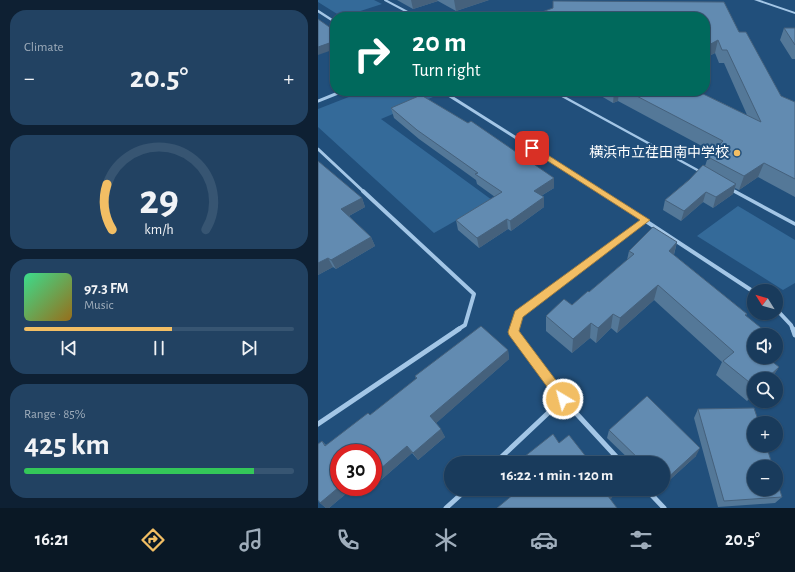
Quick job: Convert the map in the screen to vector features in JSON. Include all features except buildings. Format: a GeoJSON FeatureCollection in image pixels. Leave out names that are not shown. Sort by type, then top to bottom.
{"type":"FeatureCollection","features":[{"type":"Feature","properties":{"kind":"street"},"geometry":{"type":"LineString","coordinates":[[385,0],[408,12]]}},
{"type":"Feature","properties":{"kind":"street"},"geometry":{"type":"LineString","coordinates":[[756,0],[795,13]]}},
{"type":"Feature","properties":{"kind":"street"},"geometry":{"type":"LineString","coordinates":[[318,11],[330,19]]}},
{"type":"Feature","properties":{"kind":"street"},"geometry":{"type":"LineString","coordinates":[[318,101],[330,96]]}},
{"type":"Feature","properties":{"kind":"street"},"geometry":{"type":"LineString","coordinates":[[450,96],[646,220],[747,287]]}},
{"type":"Feature","properties":{"kind":"street"},"geometry":{"type":"LineString","coordinates":[[562,96],[708,176]]}},
{"type":"Feature","properties":{"kind":"street"},"geometry":{"type":"LineString","coordinates":[[318,149],[474,294],[465,325],[318,424]]}},
{"type":"Feature","properties":{"kind":"street"},"geometry":{"type":"LineString","coordinates":[[728,187],[795,224]]}},
{"type":"Feature","properties":{"kind":"street"},"geometry":{"type":"LineString","coordinates":[[616,456],[563,399],[513,332],[519,314],[646,220]]}},
{"type":"Feature","properties":{"kind":"street"},"geometry":{"type":"LineString","coordinates":[[783,316],[791,325],[795,335]]}},
{"type":"Feature","properties":{"kind":"street"},"geometry":{"type":"LineString","coordinates":[[791,325],[795,321]]}},
{"type":"Feature","properties":{"kind":"street"},"geometry":{"type":"LineString","coordinates":[[502,456],[563,399]]}},
{"type":"Feature","properties":{"kind":"street"},"geometry":{"type":"LineString","coordinates":[[446,508],[459,496]]}},
{"type":"Feature","properties":{"kind":"street"},"geometry":{"type":"LineString","coordinates":[[653,496],[664,508]]}},
{"type":"Feature","properties":{"kind":"shaded area"},"geometry":{"type":"Polygon","coordinates":[[[318,0],[374,0],[382,4],[357,12],[334,12],[318,2],[318,0]]]}},
{"type":"Feature","properties":{"kind":"shaded area"},"geometry":{"type":"Polygon","coordinates":[[[351,96],[432,96],[433,97],[381,119],[492,200],[434,233],[318,127],[318,109],[351,96]]]}},
{"type":"Feature","properties":{"kind":"shaded area"},"geometry":{"type":"Polygon","coordinates":[[[738,206],[795,240],[795,283],[783,290],[783,284],[773,284],[697,236],[738,206]]]}},
{"type":"Feature","properties":{"kind":"place","name":"横浜市立荏田南中学校"},"geometry":{"type":"Point","coordinates":[737,153]}},
{"type":"Feature","properties":{"kind":"route"},"geometry":{"type":"LineString","coordinates":[[532,148],[646,220],[519,314],[513,332],[563,399]]}}]}
